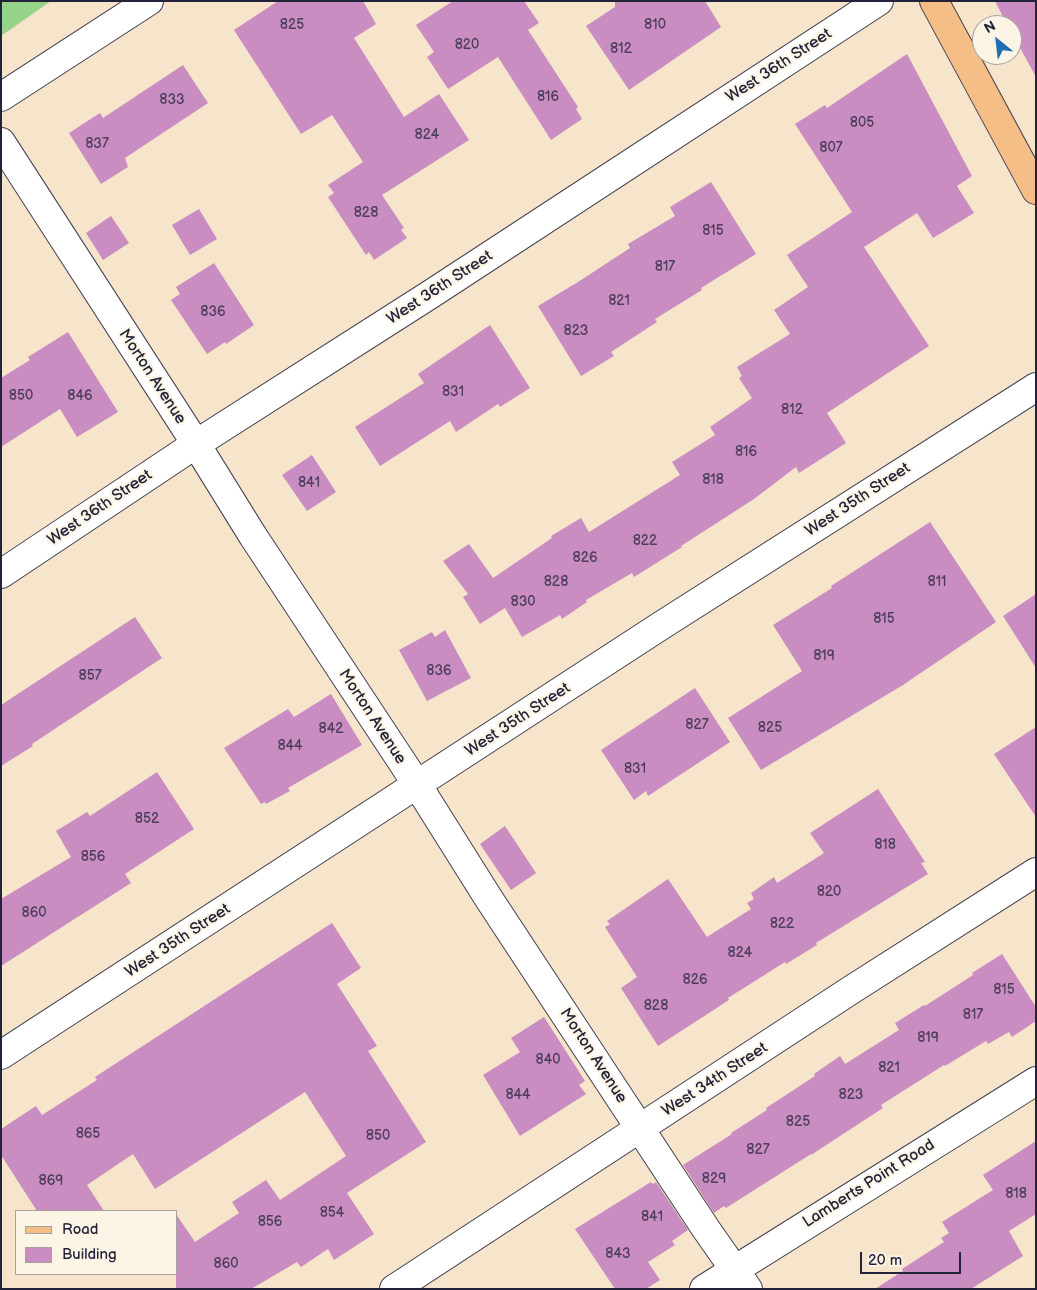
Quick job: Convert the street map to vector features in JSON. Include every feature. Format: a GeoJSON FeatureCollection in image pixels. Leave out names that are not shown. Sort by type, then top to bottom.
{"type":"FeatureCollection","features":[{"type":"Feature","properties":{"kind":"main road"},"geometry":{"type":"LineString","coordinates":[[934,1],[1036,190]]}},
{"type":"Feature","properties":{"kind":"street"},"geometry":{"type":"LineString","coordinates":[[1,97],[149,1]]}},
{"type":"Feature","properties":{"kind":"street","name":"West 36th Street"},"geometry":{"type":"LineString","coordinates":[[1,574],[196,444],[431,294],[879,1]]}},
{"type":"Feature","properties":{"kind":"street","name":"Morton Avenue"},"geometry":{"type":"LineString","coordinates":[[1,142],[196,444],[252,536],[418,786],[489,899],[706,1229],[741,1279]]}},
{"type":"Feature","properties":{"kind":"street","name":"West 35th Street"},"geometry":{"type":"LineString","coordinates":[[1,1056],[670,620],[1036,387]]}},
{"type":"Feature","properties":{"kind":"street","name":"West 34th Street"},"geometry":{"type":"LineString","coordinates":[[394,1289],[1036,872]]}},
{"type":"Feature","properties":{"kind":"street","name":"Lamberts Point Road"},"geometry":{"type":"LineString","coordinates":[[704,1289],[741,1279],[1036,1080]]}},
{"type":"Feature","properties":{"kind":"green space"},"geometry":{"type":"Polygon","coordinates":[[[1,1],[51,1],[1,36],[1,1]]]}},
{"type":"Feature","properties":{"kind":"building"},"geometry":{"type":"Polygon","coordinates":[[[278,1],[363,1],[376,24],[354,38],[404,117],[439,94],[469,140],[382,195],[404,228],[401,230],[407,238],[374,260],[369,252],[366,255],[328,197],[334,193],[328,185],[363,162],[332,115],[301,134],[234,30],[278,1]]]}},
{"type":"Feature","properties":{"kind":"building"},"geometry":{"type":"Polygon","coordinates":[[[453,1],[524,1],[539,23],[528,30],[578,107],[576,109],[582,119],[551,140],[498,57],[448,89],[427,57],[434,52],[416,25],[453,1]]]}},
{"type":"Feature","properties":{"kind":"building"},"geometry":{"type":"Polygon","coordinates":[[[615,1],[705,1],[721,27],[629,90],[586,26],[615,7],[615,1]]]}},
{"type":"Feature","properties":{"kind":"building"},"geometry":{"type":"Polygon","coordinates":[[[995,1],[1036,1],[1036,77],[1022,51],[1022,15],[1002,15],[995,1]]]}},
{"type":"Feature","properties":{"kind":"building"},"geometry":{"type":"Polygon","coordinates":[[[907,54],[972,176],[957,186],[974,213],[933,238],[917,213],[864,247],[929,346],[827,413],[846,443],[799,473],[796,467],[754,499],[634,577],[632,573],[586,600],[587,602],[562,619],[560,615],[522,637],[505,608],[480,624],[463,597],[468,594],[443,561],[469,544],[493,578],[552,538],[551,536],[581,518],[589,532],[680,475],[672,462],[715,435],[710,427],[752,398],[739,378],[742,376],[737,367],[790,334],[774,310],[808,287],[787,255],[852,212],[795,124],[825,105],[827,108],[907,54]]]}},
{"type":"Feature","properties":{"kind":"building"},"geometry":{"type":"Polygon","coordinates":[[[183,65],[208,103],[125,158],[128,167],[101,184],[69,133],[100,113],[103,118],[183,65]]]}},
{"type":"Feature","properties":{"kind":"building"},"geometry":{"type":"Polygon","coordinates":[[[711,182],[756,254],[655,319],[657,322],[611,352],[614,356],[581,376],[538,306],[630,248],[628,244],[675,216],[670,207],[711,182]]]}},
{"type":"Feature","properties":{"kind":"building"},"geometry":{"type":"Polygon","coordinates":[[[199,209],[217,239],[190,255],[172,225],[199,209]]]}},
{"type":"Feature","properties":{"kind":"building"},"geometry":{"type":"Polygon","coordinates":[[[111,216],[129,243],[103,260],[86,233],[111,216]]]}},
{"type":"Feature","properties":{"kind":"building"},"geometry":{"type":"Polygon","coordinates":[[[214,263],[254,325],[207,354],[171,300],[180,294],[176,287],[214,263]]]}},
{"type":"Feature","properties":{"kind":"building"},"geometry":{"type":"Polygon","coordinates":[[[490,325],[530,388],[500,407],[498,404],[456,432],[450,421],[380,466],[355,427],[424,383],[418,374],[490,325]]]}},
{"type":"Feature","properties":{"kind":"building"},"geometry":{"type":"Polygon","coordinates":[[[68,332],[118,412],[77,437],[60,409],[1,447],[1,378],[30,360],[28,357],[68,332]]]}},
{"type":"Feature","properties":{"kind":"building"},"geometry":{"type":"Polygon","coordinates":[[[312,455],[336,492],[307,511],[282,475],[312,455]]]}},
{"type":"Feature","properties":{"kind":"building"},"geometry":{"type":"Polygon","coordinates":[[[930,522],[996,622],[903,685],[761,770],[728,718],[802,671],[773,625],[930,522]]]}},
{"type":"Feature","properties":{"kind":"building"},"geometry":{"type":"Polygon","coordinates":[[[1036,594],[1036,668],[1003,616],[1036,594]]]}},
{"type":"Feature","properties":{"kind":"building"},"geometry":{"type":"Polygon","coordinates":[[[135,617],[162,658],[1,766],[1,705],[135,617]]]}},
{"type":"Feature","properties":{"kind":"building"},"geometry":{"type":"Polygon","coordinates":[[[445,630],[471,678],[427,701],[399,650],[432,632],[435,637],[445,630]]]}},
{"type":"Feature","properties":{"kind":"building"},"geometry":{"type":"Polygon","coordinates":[[[695,688],[730,742],[648,796],[646,791],[634,800],[601,750],[695,688]]]}},
{"type":"Feature","properties":{"kind":"building"},"geometry":{"type":"Polygon","coordinates":[[[331,694],[362,745],[288,788],[290,791],[266,804],[265,802],[261,804],[224,748],[288,709],[294,717],[331,694]]]}},
{"type":"Feature","properties":{"kind":"building"},"geometry":{"type":"Polygon","coordinates":[[[1036,727],[1036,817],[994,754],[1036,727]]]}},
{"type":"Feature","properties":{"kind":"building"},"geometry":{"type":"Polygon","coordinates":[[[157,772],[194,829],[125,874],[131,883],[1,966],[1,899],[71,857],[56,831],[87,812],[90,816],[157,772]]]}},
{"type":"Feature","properties":{"kind":"building"},"geometry":{"type":"Polygon","coordinates":[[[878,789],[925,862],[921,863],[928,874],[816,943],[817,945],[786,964],[785,962],[728,998],[729,1000],[658,1046],[621,988],[637,977],[605,927],[610,924],[607,921],[668,879],[707,937],[751,909],[747,903],[754,899],[751,893],[774,877],[777,883],[824,853],[810,833],[878,789]]]}},
{"type":"Feature","properties":{"kind":"building"},"geometry":{"type":"Polygon","coordinates":[[[505,826],[536,873],[511,890],[480,844],[505,826]]]}},
{"type":"Feature","properties":{"kind":"building"},"geometry":{"type":"Polygon","coordinates":[[[332,923],[361,968],[337,984],[377,1046],[368,1051],[426,1142],[347,1193],[374,1234],[334,1260],[328,1249],[301,1267],[297,1262],[251,1289],[176,1289],[176,1275],[178,1275],[178,1217],[195,1242],[239,1213],[232,1202],[266,1180],[280,1200],[346,1156],[305,1092],[155,1189],[133,1154],[87,1185],[103,1210],[36,1210],[1,1155],[1,1129],[36,1106],[42,1115],[97,1080],[95,1077],[332,923]]]}},
{"type":"Feature","properties":{"kind":"building"},"geometry":{"type":"Polygon","coordinates":[[[1002,954],[1036,1007],[1036,1021],[1012,1037],[1009,1032],[988,1044],[986,1041],[944,1065],[881,1105],[883,1108],[811,1155],[726,1208],[724,1206],[714,1213],[683,1165],[767,1110],[766,1108],[815,1076],[814,1074],[840,1056],[845,1064],[899,1030],[895,1023],[925,1006],[1002,954]]]}},
{"type":"Feature","properties":{"kind":"building"},"geometry":{"type":"Polygon","coordinates":[[[544,1017],[585,1081],[579,1085],[586,1094],[520,1136],[483,1075],[520,1052],[511,1038],[544,1017]]]}},
{"type":"Feature","properties":{"kind":"building"},"geometry":{"type":"Polygon","coordinates":[[[1036,1141],[1036,1214],[1009,1231],[1023,1256],[971,1289],[875,1289],[944,1242],[941,1238],[949,1233],[942,1222],[993,1190],[983,1175],[1036,1141]]]}},
{"type":"Feature","properties":{"kind":"building"},"geometry":{"type":"Polygon","coordinates":[[[651,1182],[653,1184],[656,1182],[688,1230],[672,1241],[675,1245],[648,1262],[660,1280],[646,1289],[615,1289],[575,1229],[651,1182]]]}}]}
